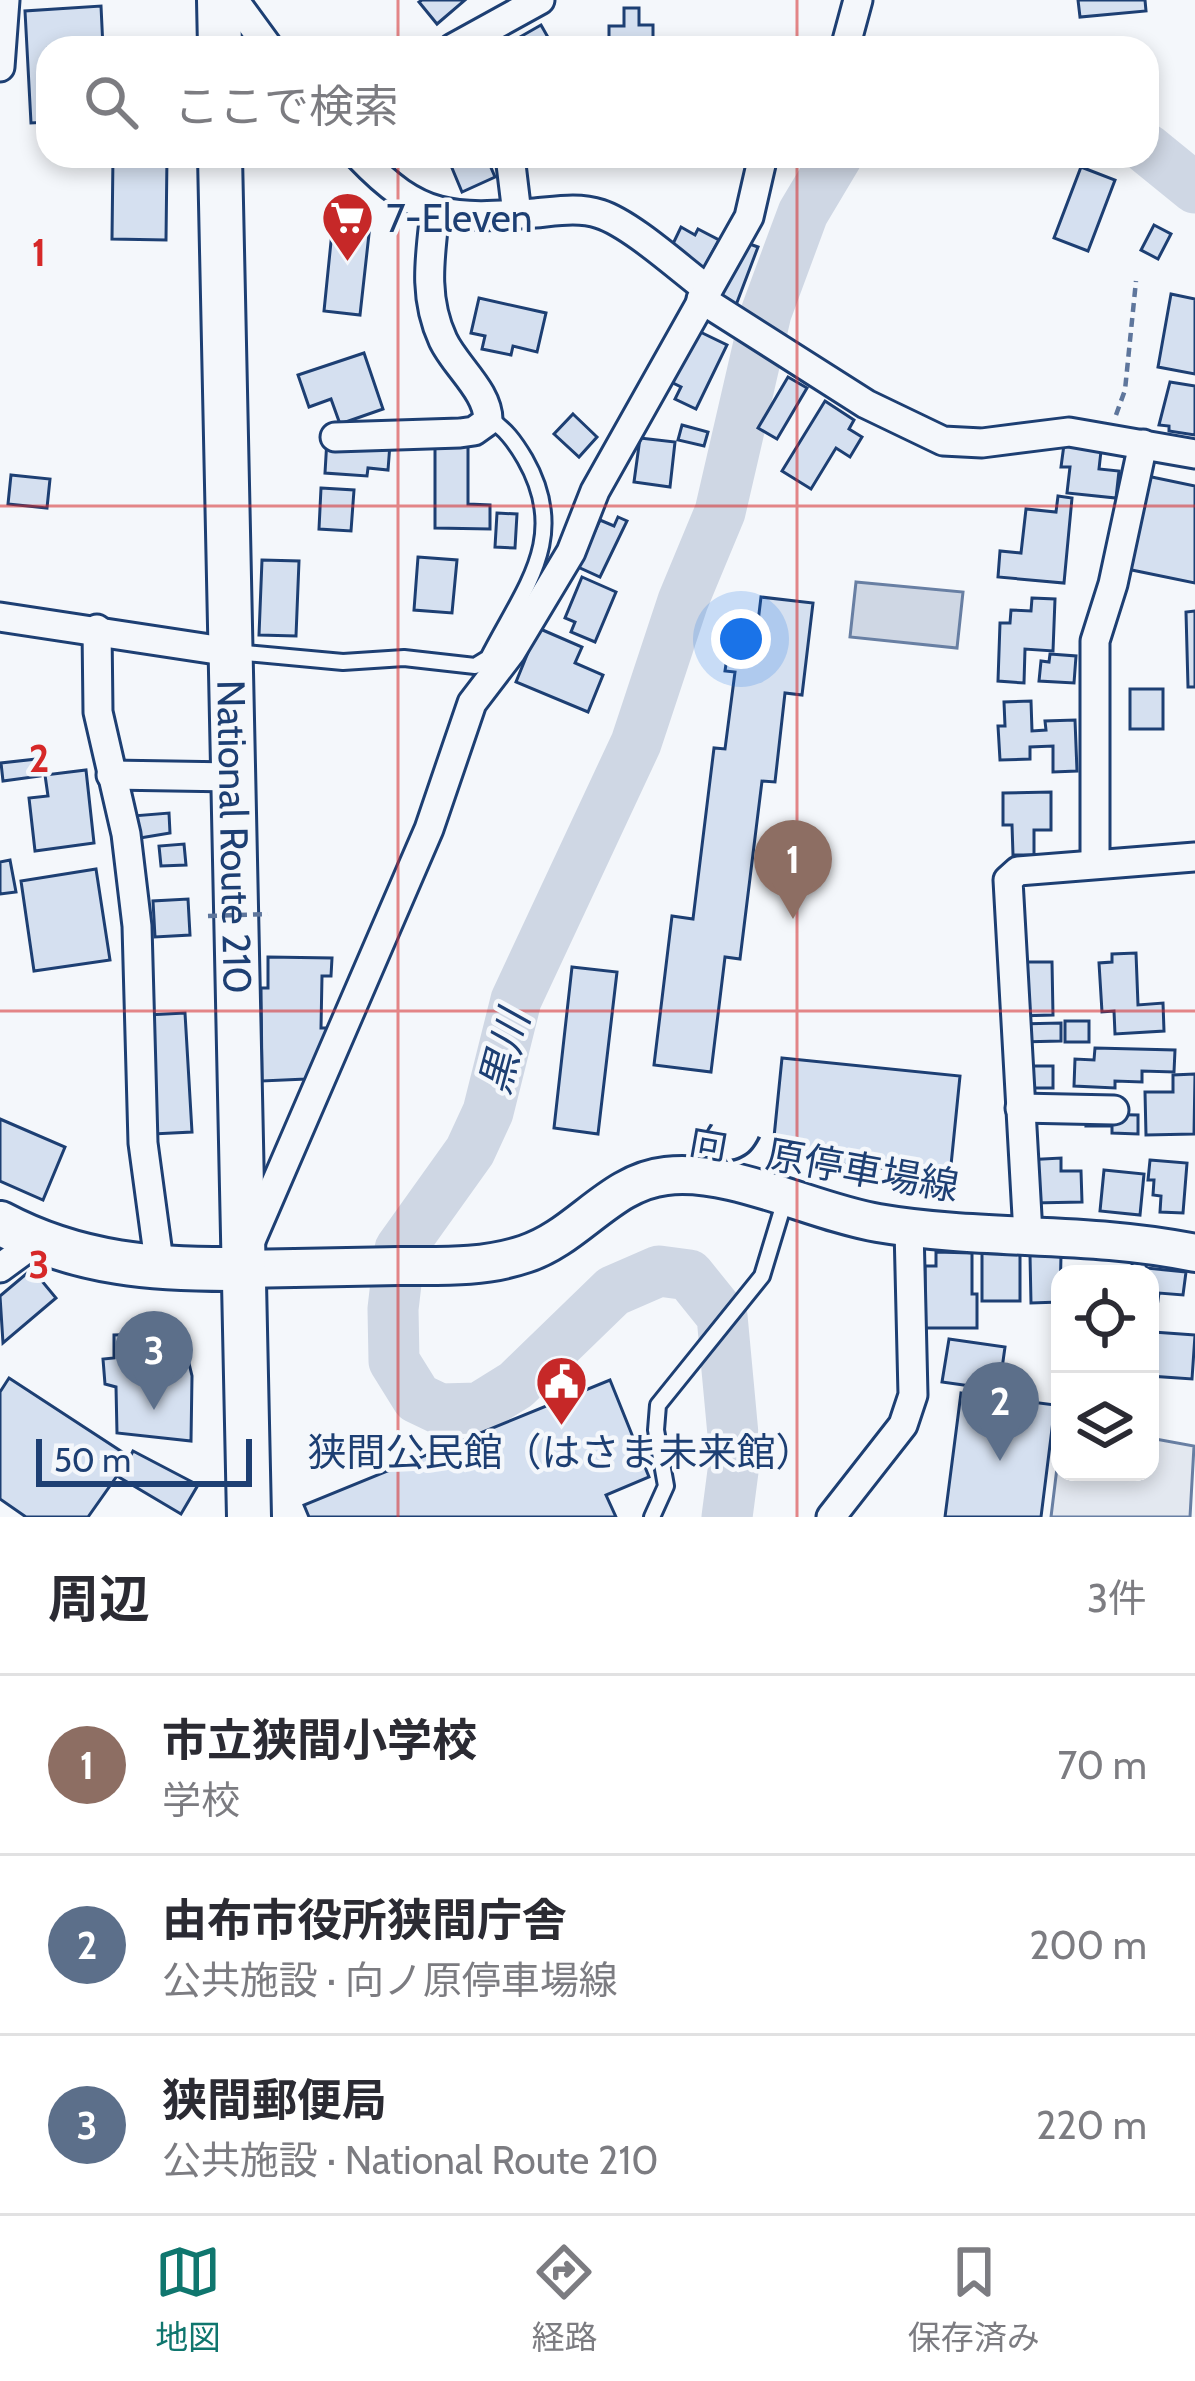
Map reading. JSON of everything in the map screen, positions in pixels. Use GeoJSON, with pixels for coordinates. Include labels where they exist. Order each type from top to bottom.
{"type":"FeatureCollection","features":[{"type":"Feature","properties":{"kind":"main road"},"geometry":{"type":"LineString","coordinates":[[219,0],[220,36]]}},
{"type":"Feature","properties":{"kind":"main road","name":"National Route 210"},"geometry":{"type":"LineString","coordinates":[[220,168],[249,1517]]}},
{"type":"Feature","properties":{"kind":"main road","name":"向ノ原停車場線"},"geometry":{"type":"LineString","coordinates":[[244,1262],[312,1268],[477,1265],[548,1245],[625,1188],[668,1175],[720,1179],[856,1219],[909,1228],[1112,1239],[1195,1253]]}},
{"type":"Feature","properties":{"kind":"main road"},"geometry":{"type":"LineString","coordinates":[[19,1232],[100,1261],[160,1269],[244,1262]]}},
{"type":"Feature","properties":{"kind":"street"},"geometry":{"type":"LineString","coordinates":[[0,67],[5,0]]}},
{"type":"Feature","properties":{"kind":"street"},"geometry":{"type":"LineString","coordinates":[[234,0],[260,36]]}},
{"type":"Feature","properties":{"kind":"street"},"geometry":{"type":"LineString","coordinates":[[475,36],[541,0]]}},
{"type":"Feature","properties":{"kind":"street"},"geometry":{"type":"LineString","coordinates":[[848,36],[858,0]]}},
{"type":"Feature","properties":{"kind":"street"},"geometry":{"type":"LineString","coordinates":[[371,168],[400,196],[435,212],[572,210],[600,214],[620,224],[705,297],[772,344],[866,404],[943,441],[982,443],[1052,431],[1195,454]]}},
{"type":"Feature","properties":{"kind":"street"},"geometry":{"type":"LineString","coordinates":[[511,168],[517,214]]}},
{"type":"Feature","properties":{"kind":"street"},"geometry":{"type":"LineString","coordinates":[[244,1262],[429,829],[484,670],[511,652],[571,552],[595,491],[753,207],[761,168]]}},
{"type":"Feature","properties":{"kind":"street"},"geometry":{"type":"LineString","coordinates":[[335,437],[460,433],[483,427],[488,418],[487,406],[443,341],[429,300],[435,212]]}},
{"type":"Feature","properties":{"kind":"street"},"geometry":{"type":"LineString","coordinates":[[1095,863],[1095,641],[1113,584],[1143,444]]}},
{"type":"Feature","properties":{"kind":"street"},"geometry":{"type":"LineString","coordinates":[[0,617],[230,652]]}},
{"type":"Feature","properties":{"kind":"street"},"geometry":{"type":"LineString","coordinates":[[97,629],[98,712],[126,834],[137,926],[143,1143],[160,1269]]}},
{"type":"Feature","properties":{"kind":"street"},"geometry":{"type":"LineString","coordinates":[[111,775],[233,777]]}},
{"type":"Feature","properties":{"kind":"street"},"geometry":{"type":"LineString","coordinates":[[1028,1234],[1008,880],[1018,872],[1195,857]]}},
{"type":"Feature","properties":{"kind":"street"},"geometry":{"type":"LineString","coordinates":[[1020,1108],[1114,1110]]}},
{"type":"Feature","properties":{"kind":"street"},"geometry":{"type":"LineString","coordinates":[[831,1517],[903,1425],[914,1395],[909,1228]]}},
{"type":"Feature","properties":{"kind":"street"},"geometry":{"type":"LineString","coordinates":[[0,1268],[19,1232]]}},
{"type":"Feature","properties":{"kind":"lane"},"geometry":{"type":"LineString","coordinates":[[230,652],[343,662],[398,658],[484,670],[542,551],[547,525],[544,499],[533,473],[517,445],[488,418]]}},
{"type":"Feature","properties":{"kind":"lane"},"geometry":{"type":"LineString","coordinates":[[652,1517],[666,1486],[656,1430],[658,1405],[750,1294],[761,1276],[785,1200]]}},
{"type":"Feature","properties":{"kind":"path"},"geometry":{"type":"LineString","coordinates":[[1108,437],[1125,390],[1136,281]]}},
{"type":"Feature","properties":{"kind":"path"},"geometry":{"type":"LineString","coordinates":[[208,916],[268,914]]}},
{"type":"Feature","properties":{"kind":"shaded area"},"geometry":{"type":"Polygon","coordinates":[[[856,582],[963,592],[957,648],[850,637],[856,582]]]}},
{"type":"Feature","properties":{"kind":"shaded area"},"geometry":{"type":"Polygon","coordinates":[[[1159,1440],[1194,1446],[1190,1517],[1051,1517],[1055,1481],[1159,1481],[1159,1440]]]}},
{"type":"Feature","properties":{"kind":"building"},"geometry":{"type":"Polygon","coordinates":[[[465,0],[437,24],[419,2],[465,0]]]}},
{"type":"Feature","properties":{"kind":"building"},"geometry":{"type":"Polygon","coordinates":[[[1078,0],[1145,0],[1146,11],[1080,17],[1078,0]]]}},
{"type":"Feature","properties":{"kind":"building"},"geometry":{"type":"Polygon","coordinates":[[[101,6],[102,36],[36,36],[36,123],[31,123],[25,11],[101,6]]]}},
{"type":"Feature","properties":{"kind":"building"},"geometry":{"type":"Polygon","coordinates":[[[624,8],[639,8],[639,25],[653,25],[653,36],[609,36],[609,26],[624,26],[624,8]]]}},
{"type":"Feature","properties":{"kind":"building"},"geometry":{"type":"Polygon","coordinates":[[[541,25],[547,36],[522,36],[541,25]]]}},
{"type":"Feature","properties":{"kind":"building"},"geometry":{"type":"Polygon","coordinates":[[[113,168],[167,168],[166,240],[112,239],[113,168]]]}},
{"type":"Feature","properties":{"kind":"building"},"geometry":{"type":"Polygon","coordinates":[[[452,168],[491,168],[495,177],[462,192],[452,168]]]}},
{"type":"Feature","properties":{"kind":"building"},"geometry":{"type":"Polygon","coordinates":[[[1081,168],[1115,180],[1088,251],[1054,238],[1081,168]]]}},
{"type":"Feature","properties":{"kind":"building","name":"7-Eleven"},"geometry":{"type":"Polygon","coordinates":[[[334,212],[371,216],[360,315],[324,311],[334,212]]]}},
{"type":"Feature","properties":{"kind":"building"},"geometry":{"type":"Polygon","coordinates":[[[1154,225],[1171,234],[1158,259],[1141,250],[1154,225]]]}},
{"type":"Feature","properties":{"kind":"building"},"geometry":{"type":"Polygon","coordinates":[[[681,227],[695,235],[698,229],[719,240],[704,268],[670,250],[681,227]]]}},
{"type":"Feature","properties":{"kind":"building"},"geometry":{"type":"Polygon","coordinates":[[[744,242],[758,247],[736,305],[711,295],[744,242]]]}},
{"type":"Feature","properties":{"kind":"building"},"geometry":{"type":"Polygon","coordinates":[[[1171,294],[1195,299],[1195,374],[1158,367],[1171,294]]]}},
{"type":"Feature","properties":{"kind":"building"},"geometry":{"type":"Polygon","coordinates":[[[479,298],[546,313],[537,352],[513,346],[511,355],[482,349],[485,336],[471,333],[479,298]]]}},
{"type":"Feature","properties":{"kind":"building"},"geometry":{"type":"Polygon","coordinates":[[[692,328],[727,345],[696,409],[675,399],[681,387],[667,380],[692,328]]]}},
{"type":"Feature","properties":{"kind":"building"},"geometry":{"type":"Polygon","coordinates":[[[364,353],[383,409],[340,424],[331,399],[309,407],[298,375],[364,353]]]}},
{"type":"Feature","properties":{"kind":"building"},"geometry":{"type":"Polygon","coordinates":[[[788,377],[807,388],[777,439],[758,428],[788,377]]]}},
{"type":"Feature","properties":{"kind":"building"},"geometry":{"type":"Polygon","coordinates":[[[1170,382],[1195,386],[1195,435],[1159,425],[1170,382]]]}},
{"type":"Feature","properties":{"kind":"building"},"geometry":{"type":"Polygon","coordinates":[[[825,401],[854,420],[849,429],[862,437],[850,457],[836,448],[811,489],[782,471],[825,401]]]}},
{"type":"Feature","properties":{"kind":"building"},"geometry":{"type":"Polygon","coordinates":[[[573,414],[597,437],[579,457],[554,434],[573,414]]]}},
{"type":"Feature","properties":{"kind":"building"},"geometry":{"type":"Polygon","coordinates":[[[682,425],[708,432],[704,446],[678,440],[682,425]]]}},
{"type":"Feature","properties":{"kind":"building"},"geometry":{"type":"Polygon","coordinates":[[[1065,437],[1096,440],[1095,450],[1101,451],[1099,469],[1119,471],[1116,498],[1067,493],[1070,467],[1061,467],[1065,437]]]}},
{"type":"Feature","properties":{"kind":"building"},"geometry":{"type":"Polygon","coordinates":[[[640,438],[675,442],[670,487],[634,482],[640,438]]]}},
{"type":"Feature","properties":{"kind":"building"},"geometry":{"type":"Polygon","coordinates":[[[327,439],[390,444],[388,470],[368,468],[367,476],[325,473],[327,439]]]}},
{"type":"Feature","properties":{"kind":"building"},"geometry":{"type":"Polygon","coordinates":[[[435,445],[468,445],[468,504],[490,505],[490,529],[435,528],[435,445]]]}},
{"type":"Feature","properties":{"kind":"building"},"geometry":{"type":"Polygon","coordinates":[[[11,475],[50,479],[47,508],[8,504],[11,475]]]}},
{"type":"Feature","properties":{"kind":"building"},"geometry":{"type":"Polygon","coordinates":[[[1147,476],[1195,486],[1195,583],[1127,569],[1147,476]]]}},
{"type":"Feature","properties":{"kind":"building"},"geometry":{"type":"Polygon","coordinates":[[[321,488],[354,490],[351,531],[319,529],[321,488]]]}},
{"type":"Feature","properties":{"kind":"building"},"geometry":{"type":"Polygon","coordinates":[[[1058,496],[1072,498],[1064,583],[998,577],[1000,551],[1021,553],[1026,509],[1056,512],[1058,496]]]}},
{"type":"Feature","properties":{"kind":"building"},"geometry":{"type":"Polygon","coordinates":[[[497,513],[517,514],[515,548],[495,547],[497,513]]]}},
{"type":"Feature","properties":{"kind":"building"},"geometry":{"type":"Polygon","coordinates":[[[618,517],[627,521],[600,577],[578,567],[600,520],[614,526],[618,517]]]}},
{"type":"Feature","properties":{"kind":"building"},"geometry":{"type":"Polygon","coordinates":[[[418,557],[457,560],[452,613],[414,610],[418,557]]]}},
{"type":"Feature","properties":{"kind":"building"},"geometry":{"type":"Polygon","coordinates":[[[262,560],[299,561],[296,636],[259,635],[262,560]]]}},
{"type":"Feature","properties":{"kind":"building"},"geometry":{"type":"Polygon","coordinates":[[[582,577],[616,592],[595,642],[571,632],[575,622],[565,618],[582,577]]]}},
{"type":"Feature","properties":{"kind":"building"},"geometry":{"type":"Polygon","coordinates":[[[761,597],[813,603],[802,695],[785,693],[775,782],[762,781],[740,959],[725,957],[711,1072],[654,1065],[672,916],[693,919],[714,748],[725,749],[735,672],[725,671],[729,644],[755,647],[761,597]]]}},
{"type":"Feature","properties":{"kind":"building"},"geometry":{"type":"Polygon","coordinates":[[[1032,598],[1055,599],[1053,651],[1025,649],[1024,683],[998,681],[1000,623],[1010,623],[1011,610],[1031,611],[1032,598]]]}},
{"type":"Feature","properties":{"kind":"building"},"geometry":{"type":"Polygon","coordinates":[[[1195,611],[1195,687],[1188,687],[1186,612],[1195,611]]]}},
{"type":"Feature","properties":{"kind":"building"},"geometry":{"type":"Polygon","coordinates":[[[538,628],[582,647],[575,663],[603,675],[588,712],[516,682],[538,628]]]}},
{"type":"Feature","properties":{"kind":"building"},"geometry":{"type":"Polygon","coordinates":[[[1050,654],[1076,656],[1074,683],[1039,681],[1041,661],[1049,662],[1050,654]]]}},
{"type":"Feature","properties":{"kind":"building"},"geometry":{"type":"Polygon","coordinates":[[[1130,689],[1163,689],[1163,729],[1130,729],[1130,689]]]}},
{"type":"Feature","properties":{"kind":"building"},"geometry":{"type":"Polygon","coordinates":[[[1031,701],[1032,731],[1046,730],[1045,721],[1075,720],[1077,771],[1053,772],[1053,746],[1030,747],[1030,759],[1000,760],[998,726],[1005,726],[1004,702],[1031,701]]]}},
{"type":"Feature","properties":{"kind":"building"},"geometry":{"type":"Polygon","coordinates":[[[37,759],[40,776],[3,781],[1,763],[37,759]]]}},
{"type":"Feature","properties":{"kind":"building"},"geometry":{"type":"Polygon","coordinates":[[[86,770],[94,843],[35,851],[29,798],[48,796],[45,775],[86,770]]]}},
{"type":"Feature","properties":{"kind":"building"},"geometry":{"type":"Polygon","coordinates":[[[1051,792],[1051,830],[1034,830],[1034,855],[1013,855],[1012,825],[1003,825],[1003,793],[1051,792]]]}},
{"type":"Feature","properties":{"kind":"building"},"geometry":{"type":"Polygon","coordinates":[[[169,813],[170,833],[134,839],[132,816],[169,813]]]}},
{"type":"Feature","properties":{"kind":"building"},"geometry":{"type":"Polygon","coordinates":[[[184,844],[186,865],[161,866],[159,846],[184,844]]]}},
{"type":"Feature","properties":{"kind":"building"},"geometry":{"type":"Polygon","coordinates":[[[10,860],[16,892],[0,894],[0,862],[10,860]]]}},
{"type":"Feature","properties":{"kind":"building"},"geometry":{"type":"Polygon","coordinates":[[[96,869],[110,960],[34,971],[21,881],[96,869]]]}},
{"type":"Feature","properties":{"kind":"building"},"geometry":{"type":"Polygon","coordinates":[[[188,899],[190,935],[155,937],[153,901],[188,899]]]}},
{"type":"Feature","properties":{"kind":"building"},"geometry":{"type":"Polygon","coordinates":[[[1136,953],[1138,1005],[1163,1003],[1164,1031],[1115,1034],[1114,1011],[1102,1012],[1099,963],[1112,962],[1112,954],[1136,953]]]}},
{"type":"Feature","properties":{"kind":"building"},"geometry":{"type":"Polygon","coordinates":[[[268,957],[332,958],[331,976],[322,976],[321,1028],[328,1028],[306,1079],[262,1081],[261,988],[268,988],[268,957]]]}},
{"type":"Feature","properties":{"kind":"building"},"geometry":{"type":"Polygon","coordinates":[[[1017,962],[1052,962],[1053,1015],[1018,1016],[1017,962]]]}},
{"type":"Feature","properties":{"kind":"building"},"geometry":{"type":"Polygon","coordinates":[[[572,967],[617,972],[598,1134],[554,1128],[572,967]]]}},
{"type":"Feature","properties":{"kind":"building"},"geometry":{"type":"Polygon","coordinates":[[[185,1013],[192,1132],[153,1134],[147,1015],[185,1013]]]}},
{"type":"Feature","properties":{"kind":"building"},"geometry":{"type":"Polygon","coordinates":[[[1065,1021],[1089,1021],[1089,1042],[1065,1042],[1065,1021]]]}},
{"type":"Feature","properties":{"kind":"building"},"geometry":{"type":"Polygon","coordinates":[[[1061,1023],[1061,1041],[1019,1042],[1018,1024],[1061,1023]]]}},
{"type":"Feature","properties":{"kind":"building"},"geometry":{"type":"Polygon","coordinates":[[[1095,1048],[1175,1050],[1174,1072],[1142,1071],[1142,1082],[1115,1081],[1115,1088],[1074,1086],[1075,1059],[1094,1060],[1095,1048]]]}},
{"type":"Feature","properties":{"kind":"building"},"geometry":{"type":"Polygon","coordinates":[[[782,1058],[960,1076],[950,1175],[772,1157],[782,1058]]]}},
{"type":"Feature","properties":{"kind":"building"},"geometry":{"type":"Polygon","coordinates":[[[1030,1066],[1053,1066],[1053,1088],[1030,1088],[1030,1066]]]}},
{"type":"Feature","properties":{"kind":"building"},"geometry":{"type":"Polygon","coordinates":[[[1195,1074],[1194,1134],[1146,1135],[1145,1092],[1173,1092],[1173,1075],[1195,1074]]]}},
{"type":"Feature","properties":{"kind":"building"},"geometry":{"type":"Polygon","coordinates":[[[1087,1114],[1138,1115],[1138,1134],[1112,1133],[1112,1126],[1086,1126],[1087,1114]]]}},
{"type":"Feature","properties":{"kind":"building"},"geometry":{"type":"Polygon","coordinates":[[[0,1119],[65,1147],[43,1200],[0,1181],[0,1119]]]}},
{"type":"Feature","properties":{"kind":"building"},"geometry":{"type":"Polygon","coordinates":[[[1061,1158],[1061,1171],[1081,1171],[1082,1202],[1033,1203],[1025,1160],[1061,1158]]]}},
{"type":"Feature","properties":{"kind":"building"},"geometry":{"type":"Polygon","coordinates":[[[1150,1160],[1187,1163],[1183,1213],[1160,1212],[1161,1196],[1153,1195],[1154,1180],[1148,1180],[1150,1160]]]}},
{"type":"Feature","properties":{"kind":"building"},"geometry":{"type":"Polygon","coordinates":[[[1104,1170],[1144,1174],[1140,1215],[1100,1211],[1104,1170]]]}},
{"type":"Feature","properties":{"kind":"building"},"geometry":{"type":"Polygon","coordinates":[[[982,1250],[1020,1250],[1020,1301],[982,1301],[982,1250]]]}},
{"type":"Feature","properties":{"kind":"building"},"geometry":{"type":"Polygon","coordinates":[[[936,1252],[972,1253],[977,1328],[925,1328],[925,1266],[936,1266],[936,1252]]]}},
{"type":"Feature","properties":{"kind":"building"},"geometry":{"type":"Polygon","coordinates":[[[1030,1255],[1061,1255],[1061,1265],[1051,1265],[1051,1302],[1031,1303],[1030,1255]]]}},
{"type":"Feature","properties":{"kind":"building"},"geometry":{"type":"Polygon","coordinates":[[[1133,1257],[1147,1258],[1146,1265],[1132,1265],[1133,1257]]]}},
{"type":"Feature","properties":{"kind":"building"},"geometry":{"type":"Polygon","coordinates":[[[32,1269],[56,1298],[3,1343],[0,1296],[32,1269]]]}},
{"type":"Feature","properties":{"kind":"building"},"geometry":{"type":"Polygon","coordinates":[[[1159,1269],[1186,1272],[1183,1295],[1159,1293],[1159,1269]]]}},
{"type":"Feature","properties":{"kind":"building"},"geometry":{"type":"Polygon","coordinates":[[[1159,1332],[1195,1335],[1192,1379],[1159,1377],[1159,1332]]]}},
{"type":"Feature","properties":{"kind":"building"},"geometry":{"type":"Polygon","coordinates":[[[154,1334],[179,1341],[187,1355],[192,1376],[191,1441],[117,1433],[116,1387],[105,1384],[103,1359],[114,1358],[114,1335],[154,1334]]]}},
{"type":"Feature","properties":{"kind":"building"},"geometry":{"type":"Polygon","coordinates":[[[949,1339],[1005,1347],[999,1390],[942,1382],[949,1339]]]}},
{"type":"Feature","properties":{"kind":"building"},"geometry":{"type":"Polygon","coordinates":[[[9,1378],[130,1457],[133,1451],[198,1485],[181,1514],[117,1476],[88,1517],[26,1517],[0,1499],[0,1392],[9,1378]]]}},
{"type":"Feature","properties":{"kind":"building","name":"狭間公民館（はさま未来館）"},"geometry":{"type":"Polygon","coordinates":[[[610,1380],[649,1477],[606,1495],[616,1517],[309,1517],[304,1505],[610,1380]]]}},
{"type":"Feature","properties":{"kind":"building"},"geometry":{"type":"Polygon","coordinates":[[[961,1393],[1051,1404],[1041,1517],[945,1517],[961,1393]]]}},
{"type":"Feature","properties":{"kind":"waterway","name":"黒川"},"geometry":{"type":"LineString","coordinates":[[1159,159],[1195,188]]}},
{"type":"Feature","properties":{"kind":"waterway","name":"黒川"},"geometry":{"type":"LineString","coordinates":[[727,1517],[735,1456],[722,1316],[689,1275],[659,1271],[613,1291],[516,1385],[479,1408],[440,1409],[417,1398],[394,1361],[393,1309],[400,1249],[470,1151],[488,1112],[516,1000],[636,743],[683,601],[720,512],[766,313],[803,213],[830,168]]}},
{"type":"Feature","properties":{"kind":"place","name":"7-Eleven"},"geometry":{"type":"Point","coordinates":[347,264]}},
{"type":"Feature","properties":{"kind":"place","name":"市立狭間小学校"},"geometry":{"type":"Point","coordinates":[793,919]}},
{"type":"Feature","properties":{"kind":"place","name":"狭間郵便局"},"geometry":{"type":"Point","coordinates":[154,1410]}},
{"type":"Feature","properties":{"kind":"place","name":"狭間公民館（はさま未来館）"},"geometry":{"type":"Point","coordinates":[561,1428]}},
{"type":"Feature","properties":{"kind":"place","name":"由布市役所狭間庁舎"},"geometry":{"type":"Point","coordinates":[1000,1461]}}]}
